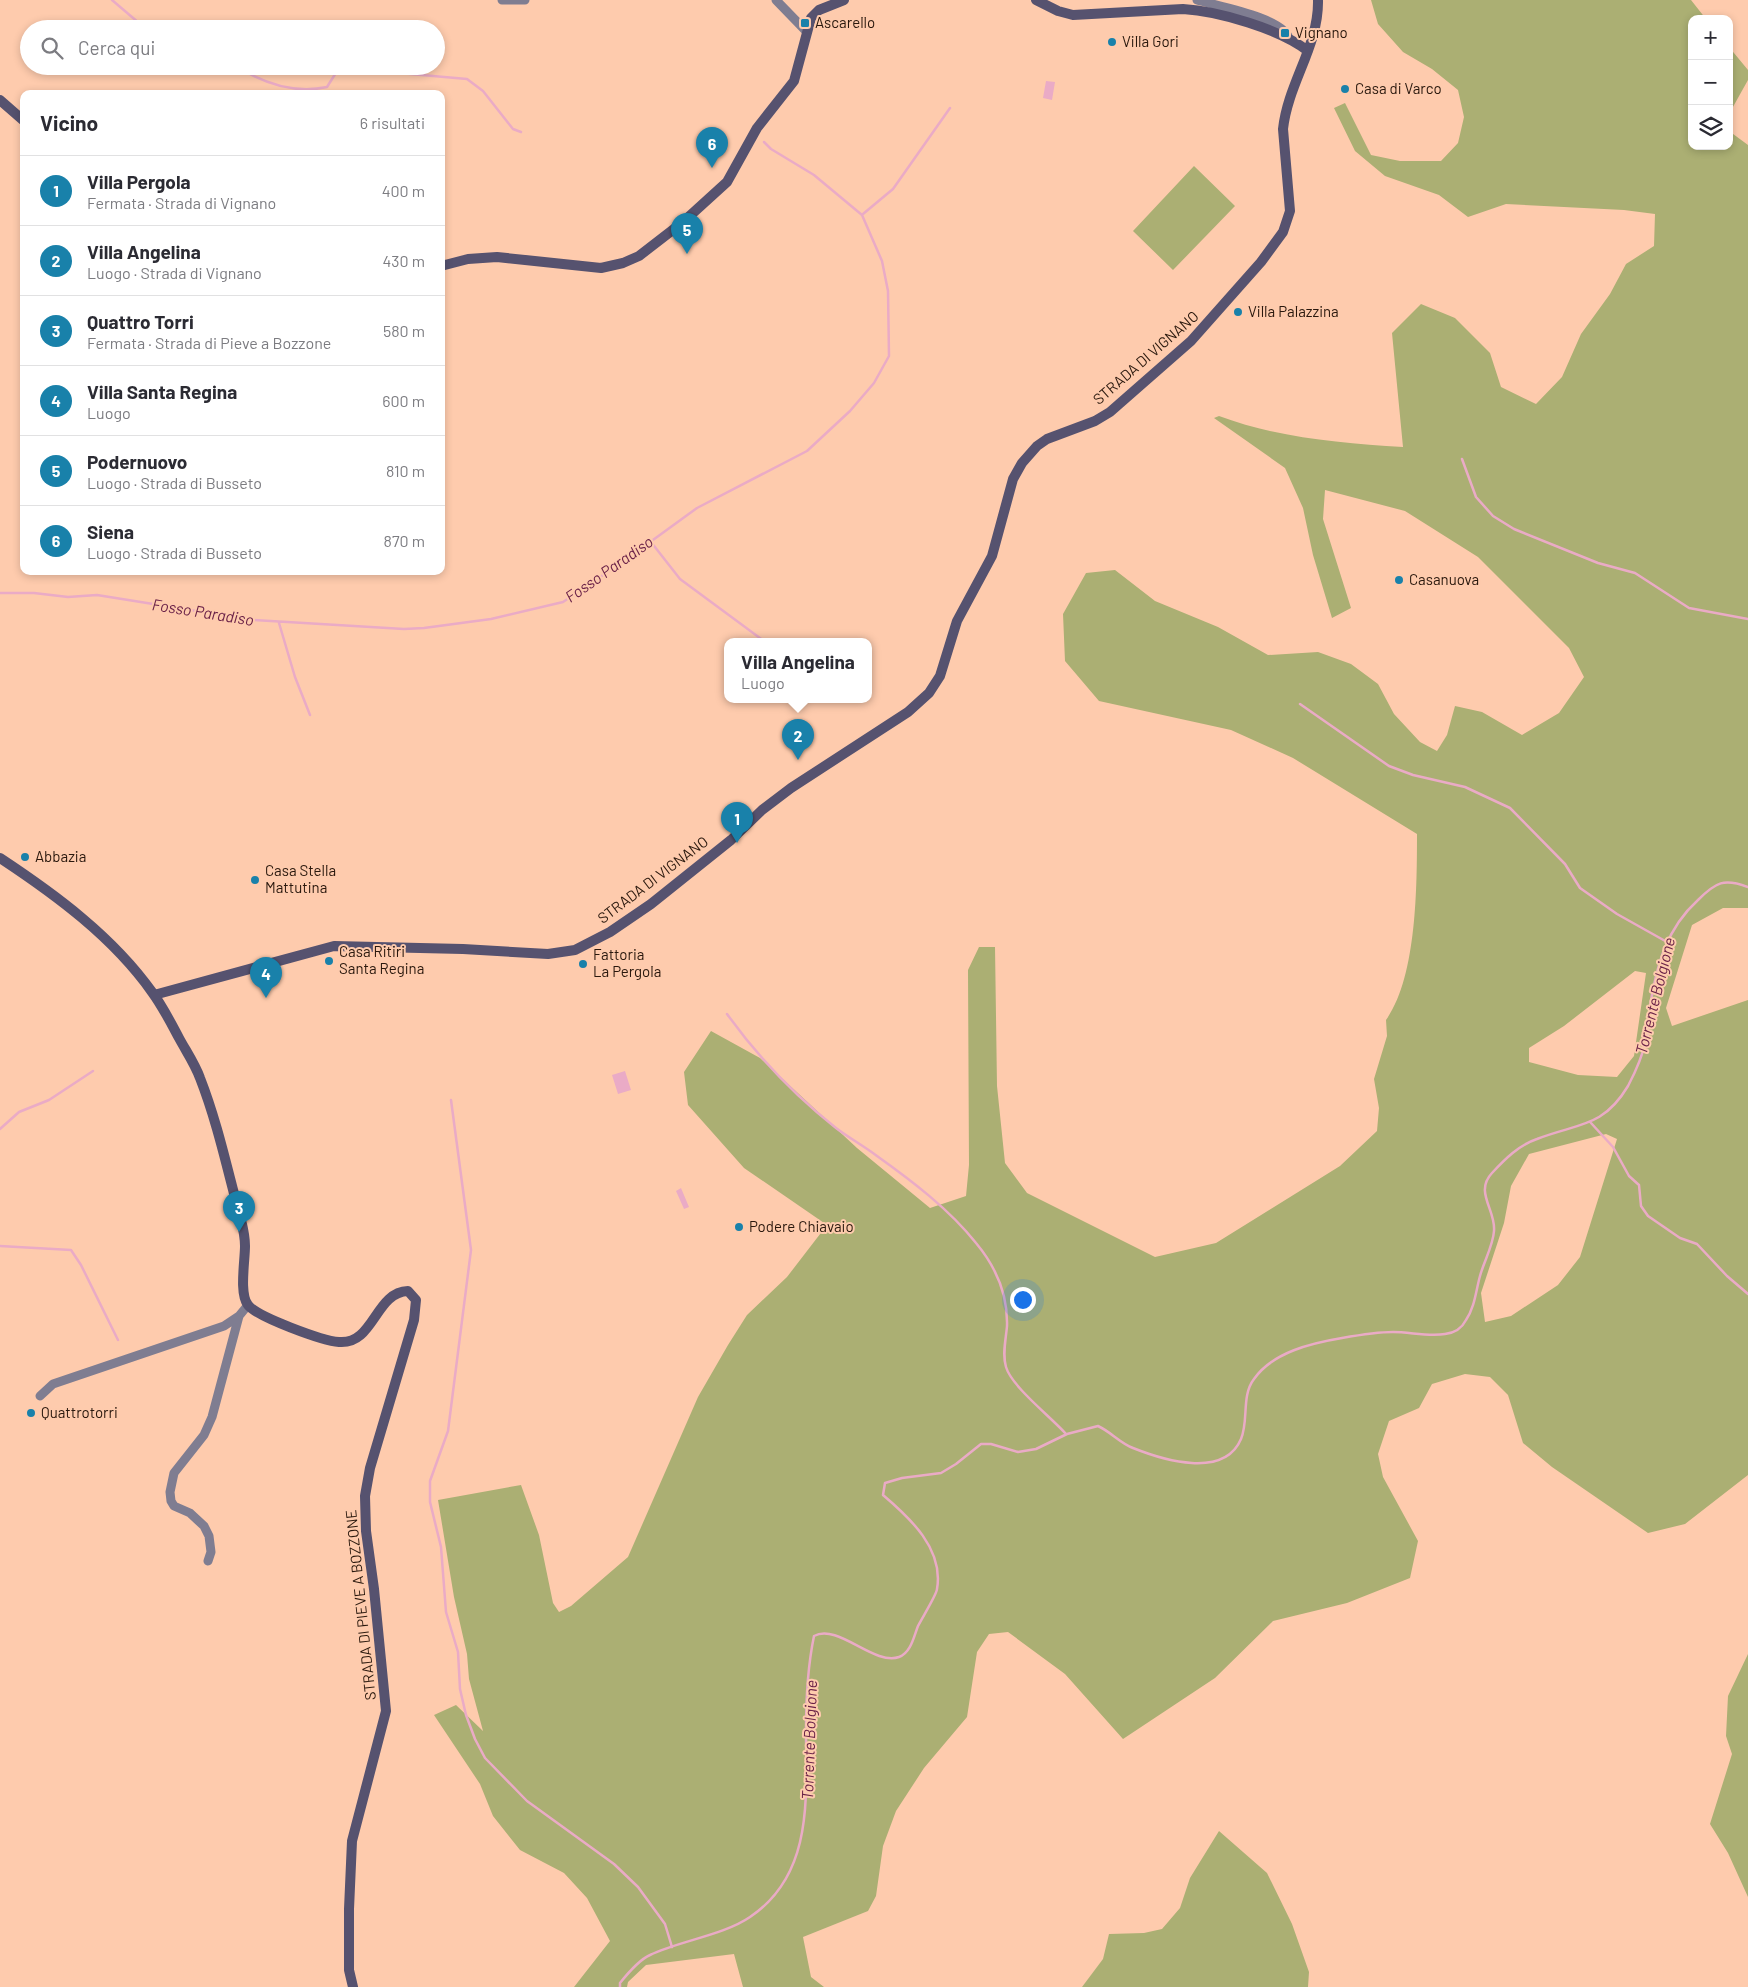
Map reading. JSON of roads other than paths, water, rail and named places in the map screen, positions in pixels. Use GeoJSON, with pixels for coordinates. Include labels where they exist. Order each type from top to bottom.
{"type":"FeatureCollection","features":[{"type":"Feature","properties":{"kind":"street"},"geometry":{"type":"LineString","coordinates":[[502,0],[525,0]]}},
{"type":"Feature","properties":{"kind":"street"},"geometry":{"type":"LineString","coordinates":[[776,0],[806,31]]}},
{"type":"Feature","properties":{"kind":"street"},"geometry":{"type":"LineString","coordinates":[[445,265],[468,258],[497,257],[601,268],[623,263],[639,256],[683,222],[729,179],[757,128],[794,81],[809,22],[815,13],[844,0]]}},
{"type":"Feature","properties":{"kind":"street"},"geometry":{"type":"LineString","coordinates":[[1036,0],[1058,11],[1073,15],[1193,10],[1225,17],[1290,39],[1308,51]]}},
{"type":"Feature","properties":{"kind":"street"},"geometry":{"type":"LineString","coordinates":[[1197,0],[1275,23],[1286,31],[1290,39]]}},
{"type":"Feature","properties":{"kind":"street","name":"STRADA DI VIGNANO"},"geometry":{"type":"LineString","coordinates":[[154,995],[330,946],[463,948],[560,954],[575,950],[592,942],[651,904],[731,840],[762,810],[908,712],[929,693],[940,676],[952,634],[963,607],[992,556],[1013,480],[1022,463],[1037,446],[1047,439],[1110,412],[1191,341],[1261,262],[1283,232],[1290,211],[1283,129],[1284,117],[1295,79],[1316,30],[1318,0]]}},
{"type":"Feature","properties":{"kind":"street"},"geometry":{"type":"LineString","coordinates":[[0,100],[20,118]]}},
{"type":"Feature","properties":{"kind":"street"},"geometry":{"type":"LineString","coordinates":[[0,858],[37,882],[92,926],[135,971],[154,995],[196,1068],[212,1114],[244,1234],[244,1293],[248,1305],[239,1316],[224,1326],[53,1384],[40,1396]]}},
{"type":"Feature","properties":{"kind":"street","name":"STRADA DI PIEVE A BOZZONE"},"geometry":{"type":"LineString","coordinates":[[248,1305],[270,1319],[320,1337],[342,1342],[363,1333],[394,1295],[408,1291],[417,1301],[414,1320],[370,1468],[365,1496],[366,1531],[386,1706],[384,1721],[361,1803],[352,1848],[348,1909],[349,1970],[352,1986]]}},
{"type":"Feature","properties":{"kind":"street"},"geometry":{"type":"LineString","coordinates":[[208,1561],[211,1552],[209,1536],[204,1526],[198,1519],[174,1506],[171,1501],[170,1492],[174,1473],[204,1435],[212,1417],[239,1316]]}},
{"type":"Feature","properties":{"kind":"waterway"},"geometry":{"type":"LineString","coordinates":[[112,0],[135,20]]}},
{"type":"Feature","properties":{"kind":"waterway"},"geometry":{"type":"LineString","coordinates":[[252,75],[280,86],[303,89],[327,87],[335,75]]}},
{"type":"Feature","properties":{"kind":"waterway"},"geometry":{"type":"LineString","coordinates":[[420,75],[467,79],[483,91],[513,129],[521,132]]}},
{"type":"Feature","properties":{"kind":"waterway"},"geometry":{"type":"LineString","coordinates":[[863,214],[893,189],[950,108]]}},
{"type":"Feature","properties":{"kind":"waterway","name":"Fosso Paradiso"},"geometry":{"type":"LineString","coordinates":[[0,593],[34,593],[68,597],[97,595],[253,620],[404,629],[491,619],[563,602],[697,508],[807,451],[850,411],[874,383],[889,356],[888,291],[882,261],[862,215],[814,175],[771,149],[764,142]]}},
{"type":"Feature","properties":{"kind":"waterway"},"geometry":{"type":"LineString","coordinates":[[1462,459],[1476,497],[1493,516],[1514,529],[1598,563],[1635,573],[1689,608],[1748,619]]}},
{"type":"Feature","properties":{"kind":"waterway"},"geometry":{"type":"LineString","coordinates":[[651,542],[680,579],[760,638]]}},
{"type":"Feature","properties":{"kind":"waterway"},"geometry":{"type":"LineString","coordinates":[[279,623],[295,677],[310,715]]}},
{"type":"Feature","properties":{"kind":"waterway"},"geometry":{"type":"LineString","coordinates":[[1300,704],[1389,766],[1413,775],[1465,787],[1510,808],[1565,864],[1580,888],[1617,914],[1667,942]]}},
{"type":"Feature","properties":{"kind":"waterway","name":"Torrente Bolgione"},"geometry":{"type":"LineString","coordinates":[[620,1987],[620,1983],[630,1971],[650,1955],[727,1929],[750,1917],[771,1899],[786,1879],[796,1857],[805,1807],[807,1695],[814,1636],[834,1635],[867,1651],[889,1658],[899,1657],[909,1648],[936,1592],[938,1574],[930,1548],[923,1536],[914,1524],[883,1495],[885,1483],[902,1478],[941,1473],[956,1464],[981,1444],[991,1444],[1018,1452],[1036,1449],[1067,1434],[1098,1426],[1128,1446],[1146,1453],[1176,1461],[1207,1463],[1221,1459],[1233,1451],[1243,1432],[1246,1400],[1250,1386],[1262,1370],[1282,1355],[1306,1346],[1361,1335],[1393,1332],[1439,1335],[1457,1330],[1464,1323],[1471,1310],[1493,1237],[1494,1223],[1485,1194],[1487,1180],[1507,1158],[1524,1145],[1599,1117],[1619,1100],[1639,1062],[1648,1034],[1649,1010],[1656,976],[1665,949],[1678,923],[1687,911],[1715,886],[1726,882],[1748,887]]}},
{"type":"Feature","properties":{"kind":"waterway"},"geometry":{"type":"LineString","coordinates":[[727,1014],[751,1045],[791,1089],[836,1128],[872,1152],[930,1196],[976,1243],[995,1271],[1003,1292],[1007,1314],[1004,1357],[1006,1367],[1024,1393],[1066,1434]]}},
{"type":"Feature","properties":{"kind":"waterway"},"geometry":{"type":"LineString","coordinates":[[0,1129],[19,1112],[49,1100],[93,1071]]}},
{"type":"Feature","properties":{"kind":"waterway"},"geometry":{"type":"LineString","coordinates":[[451,1100],[471,1250],[448,1431],[430,1481],[430,1502],[441,1547],[446,1612],[458,1652],[460,1689],[466,1715],[485,1758],[527,1801],[614,1864],[638,1887],[665,1924],[672,1947]]}},
{"type":"Feature","properties":{"kind":"waterway"},"geometry":{"type":"LineString","coordinates":[[1591,1123],[1613,1147],[1629,1176],[1639,1185],[1641,1206],[1648,1216],[1680,1238],[1697,1244],[1727,1276],[1748,1294]]}},
{"type":"Feature","properties":{"kind":"waterway"},"geometry":{"type":"LineString","coordinates":[[0,1246],[71,1250],[81,1265],[118,1340]]}},
{"type":"Feature","properties":{"kind":"place","name":"Ascarello"},"geometry":{"type":"Point","coordinates":[805,23]}},
{"type":"Feature","properties":{"kind":"place","name":"Vignano"},"geometry":{"type":"Point","coordinates":[1285,33]}},
{"type":"Feature","properties":{"kind":"place","name":"Villa Gori"},"geometry":{"type":"Point","coordinates":[1112,42]}},
{"type":"Feature","properties":{"kind":"place","name":"Casa di Varco"},"geometry":{"type":"Point","coordinates":[1345,89]}},
{"type":"Feature","properties":{"kind":"place","name":"Siena"},"geometry":{"type":"Point","coordinates":[712,168]}},
{"type":"Feature","properties":{"kind":"place","name":"Podernuovo"},"geometry":{"type":"Point","coordinates":[687,254]}},
{"type":"Feature","properties":{"kind":"place","name":"Villa Palazzina"},"geometry":{"type":"Point","coordinates":[1238,312]}},
{"type":"Feature","properties":{"kind":"place","name":"Casanuova"},"geometry":{"type":"Point","coordinates":[1399,580]}},
{"type":"Feature","properties":{"kind":"place","name":"Villa Angelina"},"geometry":{"type":"Point","coordinates":[798,760]}},
{"type":"Feature","properties":{"kind":"place","name":"Villa Pergola"},"geometry":{"type":"Point","coordinates":[737,843]}},
{"type":"Feature","properties":{"kind":"place","name":"Abbazia"},"geometry":{"type":"Point","coordinates":[25,857]}},
{"type":"Feature","properties":{"kind":"place","name":"Casa Stella Mattutina"},"geometry":{"type":"Point","coordinates":[255,880]}},
{"type":"Feature","properties":{"kind":"place","name":"Casa Ritiri Santa Regina"},"geometry":{"type":"Point","coordinates":[329,961]}},
{"type":"Feature","properties":{"kind":"place","name":"Fattoria La Pergola"},"geometry":{"type":"Point","coordinates":[583,964]}},
{"type":"Feature","properties":{"kind":"place","name":"Villa Santa Regina"},"geometry":{"type":"Point","coordinates":[266,998]}},
{"type":"Feature","properties":{"kind":"place","name":"Podere Chiavaio"},"geometry":{"type":"Point","coordinates":[739,1227]}},
{"type":"Feature","properties":{"kind":"place","name":"Quattro Torri"},"geometry":{"type":"Point","coordinates":[239,1232]}},
{"type":"Feature","properties":{"kind":"place","name":"Quattrotorri"},"geometry":{"type":"Point","coordinates":[31,1413]}}]}
